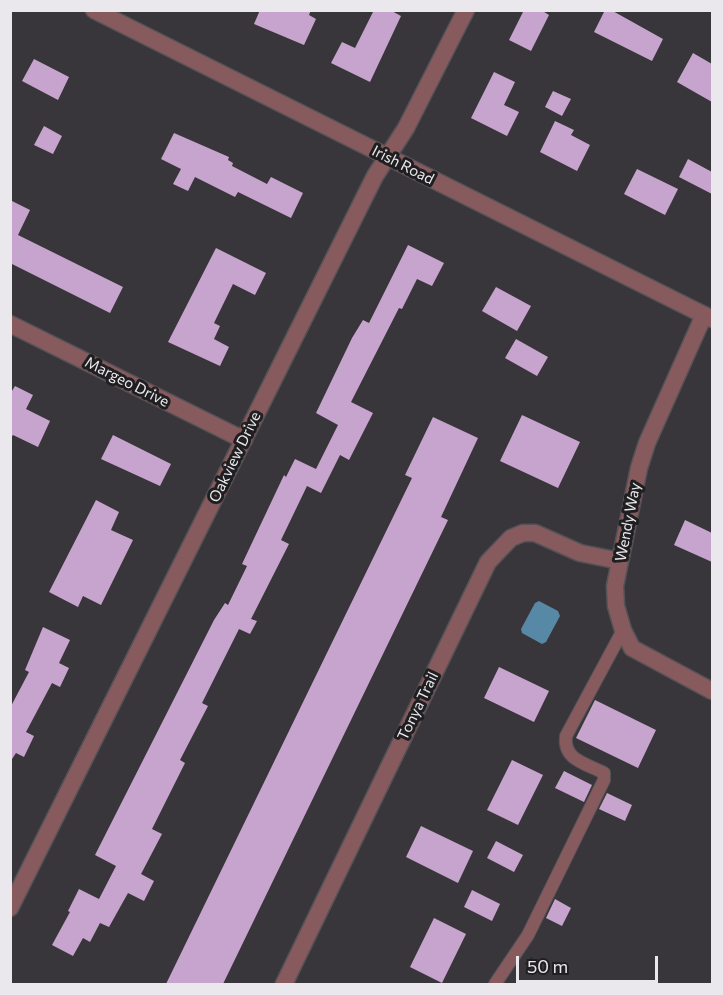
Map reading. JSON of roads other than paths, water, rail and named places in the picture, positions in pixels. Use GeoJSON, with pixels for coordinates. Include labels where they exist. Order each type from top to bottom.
{"type":"FeatureCollection","features":[{"type":"Feature","properties":{"kind":"street","name":"Irish Road"},"geometry":{"type":"LineString","coordinates":[[94,10],[708,317]]}},
{"type":"Feature","properties":{"kind":"street","name":"Oakview Drive"},"geometry":{"type":"LineString","coordinates":[[10,908],[375,176],[388,158],[466,10]]}},
{"type":"Feature","properties":{"kind":"street","name":"Wendy Way"},"geometry":{"type":"LineString","coordinates":[[708,317],[646,443],[620,561],[615,596],[623,630],[632,648],[712,691]]}},
{"type":"Feature","properties":{"kind":"street","name":"Margeo Drive"},"geometry":{"type":"LineString","coordinates":[[10,324],[244,440]]}},
{"type":"Feature","properties":{"kind":"street","name":"Tonya Trail"},"geometry":{"type":"LineString","coordinates":[[284,984],[488,562],[512,538],[523,533],[535,533],[580,553],[620,561]]}},
{"type":"Feature","properties":{"kind":"lane"},"geometry":{"type":"LineString","coordinates":[[495,984],[528,935],[604,780],[604,773],[569,755],[564,748],[566,736],[623,630]]}},
{"type":"Feature","properties":{"kind":"water"},"geometry":{"type":"Polygon","coordinates":[[[539,601],[558,611],[560,616],[546,642],[542,644],[522,633],[521,629],[535,603],[539,601]]]}}]}
